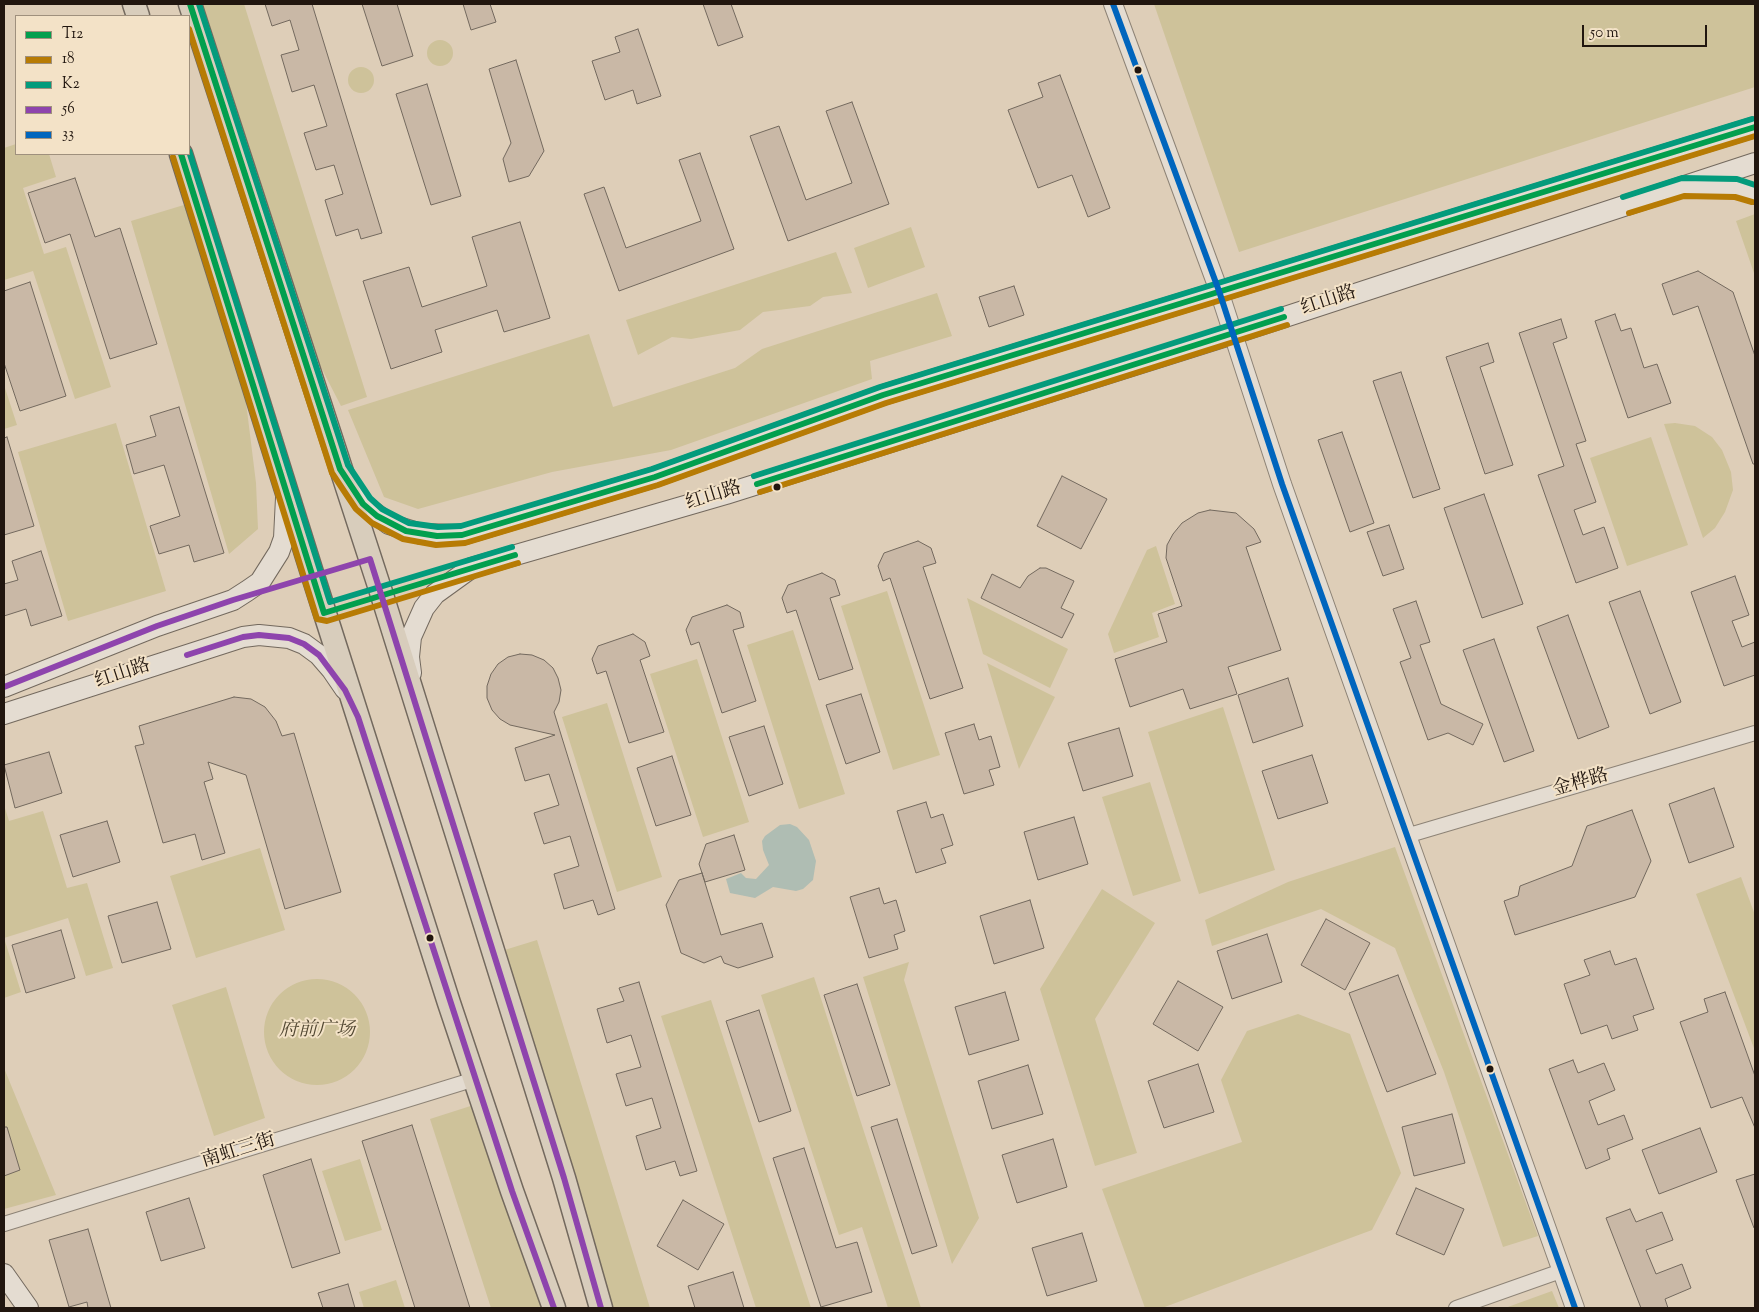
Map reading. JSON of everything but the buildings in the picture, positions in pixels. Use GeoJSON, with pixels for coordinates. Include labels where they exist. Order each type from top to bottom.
{"type":"FeatureCollection","features":[{"type":"Feature","properties":{"kind":"main road"},"geometry":{"type":"LineString","coordinates":[[190,4],[416,702],[564,1178],[602,1308]]}},
{"type":"Feature","properties":{"kind":"main road","name":"红山路"},"geometry":{"type":"LineString","coordinates":[[340,469],[363,504],[389,524],[421,534],[462,535],[655,477],[883,395],[1755,127]]}},
{"type":"Feature","properties":{"kind":"main road"},"geometry":{"type":"LineString","coordinates":[[181,155],[285,489],[475,1079],[512,1191],[554,1308]]}},
{"type":"Feature","properties":{"kind":"main road","name":"红山路"},"geometry":{"type":"LineString","coordinates":[[416,702],[409,657],[411,637],[416,623],[435,594],[471,568],[726,494],[1233,334],[1755,163]]}},
{"type":"Feature","properties":{"kind":"main road"},"geometry":{"type":"LineString","coordinates":[[1683,187],[1736,188],[1755,194]]}},
{"type":"Feature","properties":{"kind":"main road","name":"红山路"},"geometry":{"type":"LineString","coordinates":[[4,687],[157,626],[232,600],[260,582],[279,552],[286,522],[285,489]]}},
{"type":"Feature","properties":{"kind":"main road","name":"红山路"},"geometry":{"type":"LineString","coordinates":[[4,714],[243,637],[272,636],[290,638],[304,644],[319,655],[345,690],[358,717]]}},
{"type":"Feature","properties":{"kind":"main road"},"geometry":{"type":"LineString","coordinates":[[4,1274],[28,1308]]}},
{"type":"Feature","properties":{"kind":"street"},"geometry":{"type":"LineString","coordinates":[[1113,4],[1219,291],[1282,484],[1575,1308]]}},
{"type":"Feature","properties":{"kind":"street","name":"金桦路"},"geometry":{"type":"LineString","coordinates":[[1406,836],[1755,733]]}},
{"type":"Feature","properties":{"kind":"street","name":"南虹三街"},"geometry":{"type":"LineString","coordinates":[[4,1224],[475,1079]]}},
{"type":"Feature","properties":{"kind":"street"},"geometry":{"type":"LineString","coordinates":[[1456,1308],[1561,1271]]}},
{"type":"Feature","properties":{"kind":"green space"},"geometry":{"type":"Polygon","coordinates":[[[198,4],[244,4],[367,397],[341,406],[291,309],[198,4]]]}},
{"type":"Feature","properties":{"kind":"green space"},"geometry":{"type":"Polygon","coordinates":[[[1154,4],[1755,4],[1755,87],[1239,252],[1154,4]]]}},
{"type":"Feature","properties":{"kind":"green space"},"geometry":{"type":"Polygon","coordinates":[[[440,40],[449,44],[453,53],[449,62],[440,66],[431,62],[427,53],[431,44],[440,40]]]}},
{"type":"Feature","properties":{"kind":"green space"},"geometry":{"type":"Polygon","coordinates":[[[361,67],[370,71],[374,80],[370,89],[361,93],[352,89],[348,80],[352,71],[361,67]]]}},
{"type":"Feature","properties":{"kind":"green space"},"geometry":{"type":"Polygon","coordinates":[[[15,144],[15,155],[49,155],[56,177],[23,188],[44,254],[66,247],[111,387],[75,399],[33,271],[4,280],[4,148],[15,144]]]}},
{"type":"Feature","properties":{"kind":"green space"},"geometry":{"type":"Polygon","coordinates":[[[197,201],[242,370],[256,483],[258,529],[229,554],[131,221],[197,201]]]}},
{"type":"Feature","properties":{"kind":"green space"},"geometry":{"type":"Polygon","coordinates":[[[1755,214],[1755,276],[1736,221],[1755,214]]]}},
{"type":"Feature","properties":{"kind":"green space"},"geometry":{"type":"Polygon","coordinates":[[[911,227],[925,267],[868,288],[854,248],[911,227]]]}},
{"type":"Feature","properties":{"kind":"green space"},"geometry":{"type":"Polygon","coordinates":[[[836,252],[852,293],[823,297],[810,306],[763,312],[740,330],[691,339],[672,337],[638,355],[626,320],[836,252]]]}},
{"type":"Feature","properties":{"kind":"green space"},"geometry":{"type":"Polygon","coordinates":[[[937,293],[952,336],[870,361],[872,379],[671,450],[552,472],[418,509],[384,497],[348,410],[589,334],[613,407],[735,368],[762,349],[937,293]]]}},
{"type":"Feature","properties":{"kind":"green space"},"geometry":{"type":"Polygon","coordinates":[[[4,385],[17,425],[4,429],[4,385]]]}},
{"type":"Feature","properties":{"kind":"green space"},"geometry":{"type":"Polygon","coordinates":[[[116,423],[166,591],[68,621],[18,452],[116,423]]]}},
{"type":"Feature","properties":{"kind":"green space"},"geometry":{"type":"Polygon","coordinates":[[[1675,423],[1695,426],[1712,437],[1722,450],[1731,472],[1733,490],[1725,512],[1715,528],[1703,538],[1664,424],[1675,423]]]}},
{"type":"Feature","properties":{"kind":"green space"},"geometry":{"type":"Polygon","coordinates":[[[1651,437],[1688,545],[1627,566],[1590,458],[1651,437]]]}},
{"type":"Feature","properties":{"kind":"green space"},"geometry":{"type":"Polygon","coordinates":[[[1156,546],[1175,604],[1152,613],[1159,637],[1114,653],[1108,634],[1147,550],[1156,546]]]}},
{"type":"Feature","properties":{"kind":"green space"},"geometry":{"type":"Polygon","coordinates":[[[887,591],[940,755],[893,770],[841,606],[887,591]]]}},
{"type":"Feature","properties":{"kind":"green space"},"geometry":{"type":"Polygon","coordinates":[[[967,598],[1068,649],[1050,688],[983,654],[967,598]]]}},
{"type":"Feature","properties":{"kind":"green space"},"geometry":{"type":"Polygon","coordinates":[[[793,630],[845,794],[799,809],[747,645],[793,630]]]}},
{"type":"Feature","properties":{"kind":"green space"},"geometry":{"type":"Polygon","coordinates":[[[697,659],[749,822],[703,837],[650,674],[697,659]]]}},
{"type":"Feature","properties":{"kind":"green space"},"geometry":{"type":"Polygon","coordinates":[[[987,663],[1055,697],[1019,769],[987,663]]]}},
{"type":"Feature","properties":{"kind":"green space"},"geometry":{"type":"Polygon","coordinates":[[[607,703],[662,877],[617,892],[562,717],[607,703]]]}},
{"type":"Feature","properties":{"kind":"green space"},"geometry":{"type":"Polygon","coordinates":[[[1223,707],[1275,870],[1199,894],[1148,732],[1223,707]]]}},
{"type":"Feature","properties":{"kind":"green space"},"geometry":{"type":"Polygon","coordinates":[[[1150,782],[1181,881],[1133,896],[1102,797],[1150,782]]]}},
{"type":"Feature","properties":{"kind":"green space"},"geometry":{"type":"Polygon","coordinates":[[[4,805],[9,821],[43,811],[67,888],[87,883],[113,968],[86,976],[68,918],[4,938],[4,805]]]}},
{"type":"Feature","properties":{"kind":"green space"},"geometry":{"type":"Polygon","coordinates":[[[1395,847],[1538,1236],[1503,1247],[1444,1072],[1395,948],[1321,909],[1212,946],[1205,920],[1288,882],[1395,847]]]}},
{"type":"Feature","properties":{"kind":"green space"},"geometry":{"type":"Polygon","coordinates":[[[260,848],[285,930],[196,958],[170,876],[260,848]]]}},
{"type":"Feature","properties":{"kind":"green space"},"geometry":{"type":"Polygon","coordinates":[[[1741,877],[1755,915],[1755,1051],[1696,894],[1741,877]]]}},
{"type":"Feature","properties":{"kind":"green space"},"geometry":{"type":"Polygon","coordinates":[[[1102,889],[1155,923],[1095,1019],[1137,1153],[1095,1166],[1040,989],[1102,889]]]}},
{"type":"Feature","properties":{"kind":"green space"},"geometry":{"type":"Polygon","coordinates":[[[4,938],[21,992],[4,998],[4,938]]]}},
{"type":"Feature","properties":{"kind":"green space"},"geometry":{"type":"Polygon","coordinates":[[[537,940],[650,1308],[610,1308],[498,952],[537,940]]]}},
{"type":"Feature","properties":{"kind":"green space"},"geometry":{"type":"Polygon","coordinates":[[[909,962],[904,980],[979,1218],[952,1264],[863,977],[909,962]]]}},
{"type":"Feature","properties":{"kind":"green space"},"geometry":{"type":"Polygon","coordinates":[[[814,977],[921,1308],[888,1308],[862,1227],[839,1235],[761,995],[814,977]]]}},
{"type":"Feature","properties":{"kind":"green space","name":"府前广场"},"geometry":{"type":"Polygon","coordinates":[[[317,979],[337,983],[355,994],[366,1012],[370,1032],[366,1052],[355,1070],[337,1081],[317,1085],[297,1081],[279,1070],[268,1052],[264,1032],[268,1012],[279,994],[297,983],[317,979]]]}},
{"type":"Feature","properties":{"kind":"green space"},"geometry":{"type":"Polygon","coordinates":[[[226,987],[265,1118],[214,1136],[172,1005],[226,987]]]}},
{"type":"Feature","properties":{"kind":"green space"},"geometry":{"type":"Polygon","coordinates":[[[711,1000],[811,1308],[756,1308],[661,1016],[711,1000]]]}},
{"type":"Feature","properties":{"kind":"green space"},"geometry":{"type":"Polygon","coordinates":[[[1298,1014],[1350,1034],[1401,1173],[1372,1230],[1162,1308],[1145,1308],[1102,1189],[1242,1142],[1221,1080],[1247,1031],[1298,1014]]]}},
{"type":"Feature","properties":{"kind":"green space"},"geometry":{"type":"Polygon","coordinates":[[[4,1068],[56,1195],[4,1209],[4,1068]]]}},
{"type":"Feature","properties":{"kind":"green space"},"geometry":{"type":"Polygon","coordinates":[[[480,1103],[545,1308],[491,1308],[430,1119],[480,1103]]]}},
{"type":"Feature","properties":{"kind":"green space"},"geometry":{"type":"Polygon","coordinates":[[[360,1159],[382,1230],[345,1241],[322,1171],[360,1159]]]}},
{"type":"Feature","properties":{"kind":"green space"},"geometry":{"type":"Polygon","coordinates":[[[396,1280],[405,1308],[364,1308],[359,1292],[396,1280]]]}},
{"type":"Feature","properties":{"kind":"green space"},"geometry":{"type":"Polygon","coordinates":[[[1552,1291],[1559,1308],[1505,1308],[1552,1291]]]}},
{"type":"Feature","properties":{"kind":"shaded area"},"geometry":{"type":"Polygon","coordinates":[[[790,824],[797,827],[809,840],[816,861],[813,880],[803,889],[796,891],[773,887],[755,898],[730,893],[726,879],[741,873],[746,878],[756,879],[769,865],[763,850],[762,841],[765,836],[780,825],[790,824]]]}},
{"type":"Feature","properties":{"kind":"transit line","name":"T12"},"geometry":{"type":"LineString","coordinates":[[190,4],[340,469],[363,504],[377,516],[406,531],[437,536],[462,535],[655,477],[883,395],[1755,127]]}},
{"type":"Feature","properties":{"kind":"transit line","name":"K2"},"geometry":{"type":"LineString","coordinates":[[199,4],[348,465],[370,498],[382,509],[409,523],[438,527],[461,526],[652,469],[880,387],[1752,119]]}},
{"type":"Feature","properties":{"kind":"transit line","name":"33"},"geometry":{"type":"LineString","coordinates":[[1113,4],[1219,291],[1282,484],[1575,1308]]}},
{"type":"Feature","properties":{"kind":"transit line","name":"18"},"geometry":{"type":"LineString","coordinates":[[190,32],[332,473],[356,509],[372,523],[403,539],[436,545],[465,543],[658,485],[886,403],[1755,136]]}},
{"type":"Feature","properties":{"kind":"transit line","name":"K2"},"geometry":{"type":"LineString","coordinates":[[190,154],[330,602],[512,547]]}},
{"type":"Feature","properties":{"kind":"transit line","name":"T12"},"geometry":{"type":"LineString","coordinates":[[181,155],[324,613],[515,555]]}},
{"type":"Feature","properties":{"kind":"transit line","name":"18"},"geometry":{"type":"LineString","coordinates":[[173,157],[317,619],[327,621],[518,563]]}},
{"type":"Feature","properties":{"kind":"transit line","name":"K2"},"geometry":{"type":"LineString","coordinates":[[1623,197],[1682,178],[1737,179],[1755,185]]}},
{"type":"Feature","properties":{"kind":"transit line","name":"18"},"geometry":{"type":"LineString","coordinates":[[1629,213],[1684,196],[1735,197],[1752,202]]}},
{"type":"Feature","properties":{"kind":"transit line","name":"K2"},"geometry":{"type":"LineString","coordinates":[[754,476],[1281,309]]}},
{"type":"Feature","properties":{"kind":"transit line","name":"T12"},"geometry":{"type":"LineString","coordinates":[[757,484],[1284,317]]}},
{"type":"Feature","properties":{"kind":"transit line","name":"18"},"geometry":{"type":"LineString","coordinates":[[760,492],[1287,325]]}},
{"type":"Feature","properties":{"kind":"transit line","name":"56"},"geometry":{"type":"LineString","coordinates":[[4,687],[157,626],[233,600],[370,559],[564,1178],[601,1308]]}},
{"type":"Feature","properties":{"kind":"transit line","name":"56"},"geometry":{"type":"LineString","coordinates":[[187,655],[243,637],[259,635],[289,638],[304,644],[319,655],[345,690],[358,717],[512,1191],[554,1308]]}}]}
